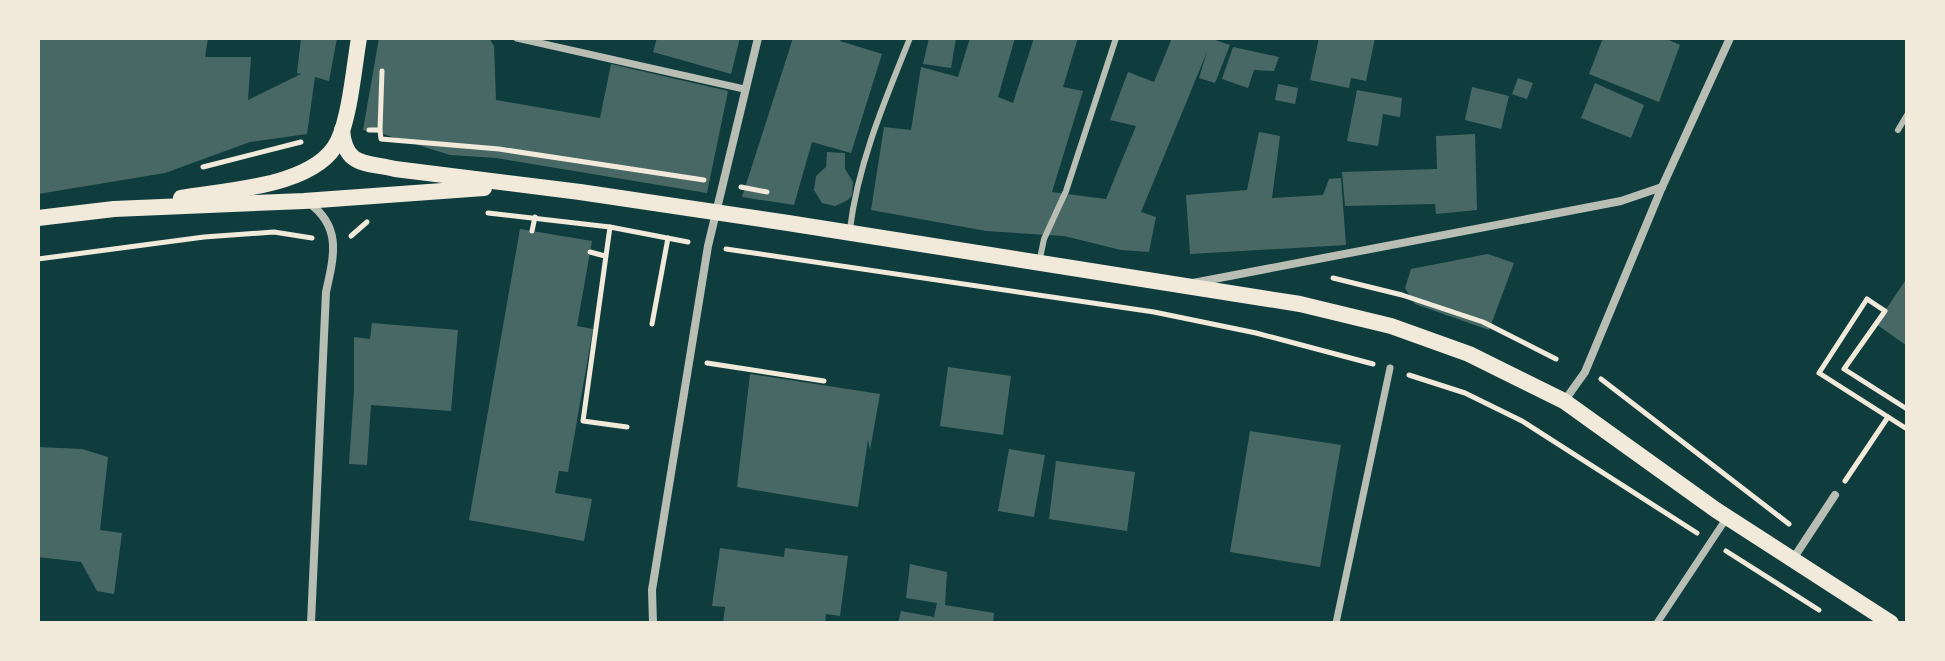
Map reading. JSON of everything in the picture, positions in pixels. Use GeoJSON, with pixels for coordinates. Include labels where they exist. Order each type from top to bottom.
{"type":"FeatureCollection","features":[{"type":"Feature","properties":{"kind":"main road"},"geometry":{"type":"LineString","coordinates":[[38,218],[114,209],[289,178],[313,168],[334,148],[342,130],[359,38]]}},
{"type":"Feature","properties":{"kind":"main road"},"geometry":{"type":"LineString","coordinates":[[342,130],[345,150],[352,157],[395,169],[716,212],[1182,285],[1300,304],[1391,326],[1469,354],[1564,401],[1727,517],[1891,623]]}},
{"type":"Feature","properties":{"kind":"main road"},"geometry":{"type":"LineString","coordinates":[[114,209],[533,187]]}},
{"type":"Feature","properties":{"kind":"street"},"geometry":{"type":"LineString","coordinates":[[517,38],[744,89]]}},
{"type":"Feature","properties":{"kind":"street"},"geometry":{"type":"LineString","coordinates":[[653,623],[652,590],[708,246],[758,38]]}},
{"type":"Feature","properties":{"kind":"street"},"geometry":{"type":"LineString","coordinates":[[1564,401],[1585,372],[1662,187],[1730,38]]}},
{"type":"Feature","properties":{"kind":"street"},"geometry":{"type":"LineString","coordinates":[[1182,285],[1621,201],[1662,187]]}},
{"type":"Feature","properties":{"kind":"street"},"geometry":{"type":"LineString","coordinates":[[304,201],[325,217],[330,224],[332,238],[332,268],[326,292],[311,623]]}},
{"type":"Feature","properties":{"kind":"street"},"geometry":{"type":"LineString","coordinates":[[1336,623],[1390,368]]}},
{"type":"Feature","properties":{"kind":"street"},"geometry":{"type":"LineString","coordinates":[[1793,560],[1835,495]]}},
{"type":"Feature","properties":{"kind":"street"},"geometry":{"type":"LineString","coordinates":[[1657,623],[1727,517]]}},
{"type":"Feature","properties":{"kind":"lane"},"geometry":{"type":"LineString","coordinates":[[849,233],[855,197],[876,123],[910,38]]}},
{"type":"Feature","properties":{"kind":"lane"},"geometry":{"type":"LineString","coordinates":[[1039,263],[1044,239],[1066,191],[1116,38]]}},
{"type":"Feature","properties":{"kind":"lane"},"geometry":{"type":"LineString","coordinates":[[1898,130],[1907,115]]}},
{"type":"Feature","properties":{"kind":"path"},"geometry":{"type":"LineString","coordinates":[[380,130],[382,69]]}},
{"type":"Feature","properties":{"kind":"path"},"geometry":{"type":"LineString","coordinates":[[479,212],[610,227],[708,246],[1154,312],[1256,333],[1390,368],[1465,393],[1522,421],[1827,615]]}},
{"type":"Feature","properties":{"kind":"path"},"geometry":{"type":"LineString","coordinates":[[532,231],[535,217]]}},
{"type":"Feature","properties":{"kind":"path"},"geometry":{"type":"LineString","coordinates":[[350,237],[365,223],[378,218]]}},
{"type":"Feature","properties":{"kind":"path"},"geometry":{"type":"LineString","coordinates":[[610,227],[583,421],[627,427]]}},
{"type":"Feature","properties":{"kind":"path"},"geometry":{"type":"LineString","coordinates":[[38,259],[204,237],[274,232],[312,238]]}},
{"type":"Feature","properties":{"kind":"path"},"geometry":{"type":"LineString","coordinates":[[652,324],[668,238]]}},
{"type":"Feature","properties":{"kind":"path"},"geometry":{"type":"LineString","coordinates":[[590,252],[605,256]]}},
{"type":"Feature","properties":{"kind":"path"},"geometry":{"type":"LineString","coordinates":[[1907,409],[1844,369],[1885,311],[1867,299],[1819,373],[1907,429]]}},
{"type":"Feature","properties":{"kind":"path"},"geometry":{"type":"LineString","coordinates":[[703,363],[824,381]]}},
{"type":"Feature","properties":{"kind":"path"},"geometry":{"type":"LineString","coordinates":[[1601,379],[1806,537]]}},
{"type":"Feature","properties":{"kind":"path"},"geometry":{"type":"LineString","coordinates":[[1835,495],[1888,417]]}},
{"type":"Feature","properties":{"kind":"building"},"geometry":{"type":"Polygon","coordinates":[[[38,38],[208,38],[205,57],[251,57],[248,100],[301,74],[297,73],[301,38],[337,38],[329,81],[315,77],[307,134],[250,142],[165,173],[38,194],[38,38]]]}},
{"type":"Feature","properties":{"kind":"building"},"geometry":{"type":"Polygon","coordinates":[[[379,38],[489,38],[494,46],[496,100],[600,118],[611,64],[728,91],[707,193],[496,158],[450,155],[363,130],[379,38]]]}},
{"type":"Feature","properties":{"kind":"building"},"geometry":{"type":"Polygon","coordinates":[[[657,38],[740,38],[731,74],[653,52],[657,38]]]}},
{"type":"Feature","properties":{"kind":"building"},"geometry":{"type":"Polygon","coordinates":[[[793,38],[842,38],[840,41],[882,54],[851,153],[812,142],[794,205],[742,197],[793,38]]]}},
{"type":"Feature","properties":{"kind":"building"},"geometry":{"type":"Polygon","coordinates":[[[929,38],[956,38],[951,68],[923,64],[929,38]]]}},
{"type":"Feature","properties":{"kind":"building"},"geometry":{"type":"Polygon","coordinates":[[[970,38],[1015,38],[998,97],[1013,103],[1034,38],[1078,38],[1063,87],[1083,91],[1052,192],[1106,199],[1136,126],[1110,120],[1128,72],[1154,82],[1172,38],[1209,38],[1230,45],[1215,83],[1199,78],[1207,52],[1141,212],[1156,217],[1149,252],[1121,250],[1064,236],[986,231],[871,210],[884,127],[911,130],[921,67],[958,77],[970,38]]]}},
{"type":"Feature","properties":{"kind":"building"},"geometry":{"type":"Polygon","coordinates":[[[1319,38],[1375,38],[1366,81],[1351,78],[1349,88],[1310,80],[1319,38]]]}},
{"type":"Feature","properties":{"kind":"building"},"geometry":{"type":"Polygon","coordinates":[[[1603,38],[1664,38],[1680,45],[1659,102],[1589,74],[1603,38]]]}},
{"type":"Feature","properties":{"kind":"building"},"geometry":{"type":"Polygon","coordinates":[[[1233,47],[1279,57],[1274,71],[1254,70],[1248,88],[1222,79],[1233,47]]]}},
{"type":"Feature","properties":{"kind":"building"},"geometry":{"type":"Polygon","coordinates":[[[1518,78],[1533,83],[1527,99],[1512,94],[1518,78]]]}},
{"type":"Feature","properties":{"kind":"building"},"geometry":{"type":"Polygon","coordinates":[[[1595,83],[1644,105],[1631,138],[1581,118],[1595,83]]]}},
{"type":"Feature","properties":{"kind":"building"},"geometry":{"type":"Polygon","coordinates":[[[1278,84],[1298,88],[1295,104],[1275,100],[1278,84]]]}},
{"type":"Feature","properties":{"kind":"building"},"geometry":{"type":"Polygon","coordinates":[[[1472,87],[1509,96],[1501,129],[1465,120],[1472,87]]]}},
{"type":"Feature","properties":{"kind":"building"},"geometry":{"type":"Polygon","coordinates":[[[1357,90],[1402,98],[1400,117],[1383,114],[1378,146],[1347,141],[1357,90]]]}},
{"type":"Feature","properties":{"kind":"building"},"geometry":{"type":"Polygon","coordinates":[[[1259,132],[1280,136],[1272,198],[1323,195],[1329,179],[1341,178],[1346,245],[1190,254],[1186,195],[1247,190],[1259,132]]]}},
{"type":"Feature","properties":{"kind":"building"},"geometry":{"type":"Polygon","coordinates":[[[1475,134],[1477,210],[1436,214],[1435,204],[1345,206],[1342,172],[1437,169],[1436,136],[1475,134]]]}},
{"type":"Feature","properties":{"kind":"building"},"geometry":{"type":"Polygon","coordinates":[[[827,152],[845,153],[845,169],[853,182],[852,195],[835,206],[822,203],[814,190],[816,176],[826,167],[827,152]]]}},
{"type":"Feature","properties":{"kind":"building"},"geometry":{"type":"Polygon","coordinates":[[[520,229],[592,241],[577,326],[593,329],[568,472],[559,471],[555,493],[592,499],[584,541],[469,520],[520,229]]]}},
{"type":"Feature","properties":{"kind":"building"},"geometry":{"type":"Polygon","coordinates":[[[1488,254],[1514,263],[1489,330],[1415,304],[1405,288],[1411,269],[1488,254]]]}},
{"type":"Feature","properties":{"kind":"building"},"geometry":{"type":"Polygon","coordinates":[[[1907,278],[1907,346],[1876,324],[1907,278]]]}},
{"type":"Feature","properties":{"kind":"building"},"geometry":{"type":"Polygon","coordinates":[[[372,323],[458,330],[451,411],[371,405],[367,465],[349,464],[354,337],[370,339],[372,323]]]}},
{"type":"Feature","properties":{"kind":"building"},"geometry":{"type":"Polygon","coordinates":[[[948,367],[1011,376],[1003,435],[940,426],[948,367]]]}},
{"type":"Feature","properties":{"kind":"building"},"geometry":{"type":"Polygon","coordinates":[[[750,374],[880,394],[870,450],[868,440],[858,507],[737,487],[750,374]]]}},
{"type":"Feature","properties":{"kind":"building"},"geometry":{"type":"Polygon","coordinates":[[[1250,431],[1341,445],[1320,567],[1230,552],[1250,431]]]}},
{"type":"Feature","properties":{"kind":"building"},"geometry":{"type":"Polygon","coordinates":[[[38,447],[82,449],[108,457],[100,530],[122,533],[114,594],[97,591],[81,562],[38,557],[38,447]]]}},
{"type":"Feature","properties":{"kind":"building"},"geometry":{"type":"Polygon","coordinates":[[[1009,449],[1045,455],[1034,517],[998,511],[1009,449]]]}},
{"type":"Feature","properties":{"kind":"building"},"geometry":{"type":"Polygon","coordinates":[[[1056,461],[1135,472],[1127,531],[1049,519],[1056,461]]]}},
{"type":"Feature","properties":{"kind":"building"},"geometry":{"type":"Polygon","coordinates":[[[720,548],[784,557],[785,548],[848,556],[840,616],[826,614],[825,623],[723,623],[725,607],[712,606],[720,548]]]}},
{"type":"Feature","properties":{"kind":"building"},"geometry":{"type":"Polygon","coordinates":[[[910,564],[947,572],[945,605],[994,613],[993,623],[898,623],[901,611],[934,617],[937,603],[906,598],[910,564]]]}}]}
